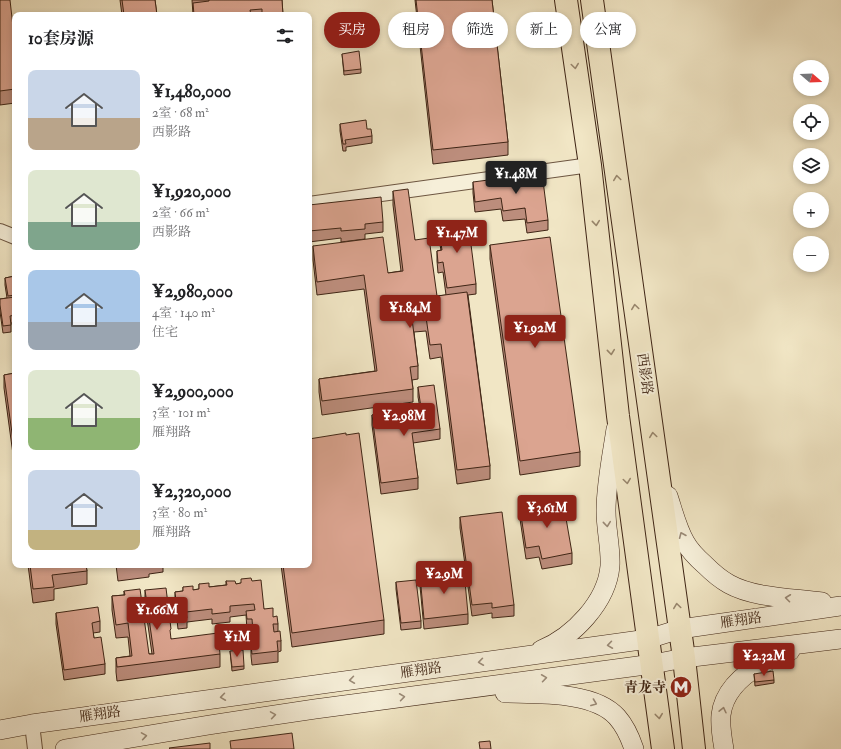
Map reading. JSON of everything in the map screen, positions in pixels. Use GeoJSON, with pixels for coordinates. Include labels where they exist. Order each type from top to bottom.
{"type":"FeatureCollection","features":[{"type":"Feature","properties":{"kind":"main road"},"geometry":{"type":"LineString","coordinates":[[566,0],[590,164],[618,416],[664,749]]}},
{"type":"Feature","properties":{"kind":"main road","name":"西影路"},"geometry":{"type":"LineString","coordinates":[[592,0],[680,628],[694,749]]}},
{"type":"Feature","properties":{"kind":"main road"},"geometry":{"type":"LineString","coordinates":[[525,656],[553,645],[568,634],[592,608],[601,595],[607,582],[610,555],[606,512],[607,489],[618,416]]}},
{"type":"Feature","properties":{"kind":"main road"},"geometry":{"type":"LineString","coordinates":[[656,460],[674,517],[685,541],[695,555],[721,578],[729,584],[758,593],[841,605]]}},
{"type":"Feature","properties":{"kind":"main road","name":"雁翔路"},"geometry":{"type":"LineString","coordinates":[[0,730],[32,724],[648,639],[680,628],[841,605]]}},
{"type":"Feature","properties":{"kind":"main road","name":"雁翔路"},"geometry":{"type":"LineString","coordinates":[[64,749],[224,723],[653,664],[684,658],[841,639]]}},
{"type":"Feature","properties":{"kind":"main road"},"geometry":{"type":"LineString","coordinates":[[724,749],[721,714],[723,706],[734,686],[742,678],[765,662],[781,654],[813,642]]}},
{"type":"Feature","properties":{"kind":"main road"},"geometry":{"type":"LineString","coordinates":[[444,692],[553,694],[580,698],[604,707],[616,715],[624,726],[634,749]]}},
{"type":"Feature","properties":{"kind":"street"},"geometry":{"type":"LineString","coordinates":[[312,204],[590,164]]}},
{"type":"Feature","properties":{"kind":"street"},"geometry":{"type":"LineString","coordinates":[[0,231],[12,236]]}},
{"type":"Feature","properties":{"kind":"street"},"geometry":{"type":"LineString","coordinates":[[32,724],[35,749]]}},
{"type":"Feature","properties":{"kind":"building"},"geometry":{"type":"Polygon","coordinates":[[[0,0],[10,0],[12,18],[12,89],[0,91],[0,0]]]}},
{"type":"Feature","properties":{"kind":"building"},"geometry":{"type":"Polygon","coordinates":[[[122,0],[155,0],[157,12],[124,12],[122,0]]]}},
{"type":"Feature","properties":{"kind":"building"},"geometry":{"type":"Polygon","coordinates":[[[282,0],[283,12],[262,12],[262,9],[250,10],[250,12],[194,12],[193,3],[209,1],[282,0]]]}},
{"type":"Feature","properties":{"kind":"building"},"geometry":{"type":"Polygon","coordinates":[[[416,0],[492,0],[493,12],[452,12],[452,48],[497,48],[508,142],[433,150],[421,48],[444,48],[444,12],[417,12],[416,0]]]}},
{"type":"Feature","properties":{"kind":"building"},"geometry":{"type":"Polygon","coordinates":[[[359,51],[361,69],[344,71],[342,54],[359,51]]]}},
{"type":"Feature","properties":{"kind":"building"},"geometry":{"type":"Polygon","coordinates":[[[366,120],[367,129],[371,129],[372,136],[345,140],[346,144],[343,144],[340,124],[366,120]]]}},
{"type":"Feature","properties":{"kind":"building"},"geometry":{"type":"Polygon","coordinates":[[[542,173],[548,220],[527,223],[525,208],[503,211],[501,198],[475,202],[473,182],[542,173]]]}},
{"type":"Feature","properties":{"kind":"building"},"geometry":{"type":"Polygon","coordinates":[[[408,189],[415,240],[429,238],[437,296],[467,292],[490,466],[457,470],[441,344],[430,345],[426,317],[412,319],[418,366],[410,367],[413,389],[322,401],[319,379],[377,371],[364,275],[317,282],[313,246],[383,237],[388,273],[403,271],[393,191],[408,189]]]}},
{"type":"Feature","properties":{"kind":"building"},"geometry":{"type":"Polygon","coordinates":[[[381,197],[383,222],[365,224],[365,229],[341,231],[341,228],[312,231],[312,205],[381,197]]]}},
{"type":"Feature","properties":{"kind":"building"},"geometry":{"type":"Polygon","coordinates":[[[468,221],[476,284],[447,288],[443,262],[438,263],[437,251],[442,250],[438,225],[468,221]]]}},
{"type":"Feature","properties":{"kind":"building"},"geometry":{"type":"Polygon","coordinates":[[[550,237],[580,452],[520,461],[490,245],[550,237]]]}},
{"type":"Feature","properties":{"kind":"building"},"geometry":{"type":"Polygon","coordinates":[[[12,277],[12,295],[8,296],[5,278],[12,277]]]}},
{"type":"Feature","properties":{"kind":"building"},"geometry":{"type":"Polygon","coordinates":[[[12,297],[12,316],[10,316],[11,325],[3,326],[0,299],[12,297]]]}},
{"type":"Feature","properties":{"kind":"building"},"geometry":{"type":"Polygon","coordinates":[[[12,374],[12,433],[4,375],[12,374]]]}},
{"type":"Feature","properties":{"kind":"building"},"geometry":{"type":"Polygon","coordinates":[[[434,385],[440,429],[412,433],[418,478],[381,483],[372,415],[421,408],[418,387],[434,385]]]}},
{"type":"Feature","properties":{"kind":"building"},"geometry":{"type":"Polygon","coordinates":[[[346,433],[346,435],[359,433],[384,620],[292,633],[283,568],[312,568],[312,439],[346,433]]]}},
{"type":"Feature","properties":{"kind":"building"},"geometry":{"type":"Polygon","coordinates":[[[563,501],[572,553],[542,559],[539,546],[526,548],[520,509],[563,501]]]}},
{"type":"Feature","properties":{"kind":"building"},"geometry":{"type":"Polygon","coordinates":[[[502,512],[514,605],[492,608],[492,603],[472,605],[460,517],[502,512]]]}},
{"type":"Feature","properties":{"kind":"building"},"geometry":{"type":"Polygon","coordinates":[[[30,568],[86,568],[87,571],[52,575],[54,587],[33,589],[30,568]]]}},
{"type":"Feature","properties":{"kind":"building"},"geometry":{"type":"Polygon","coordinates":[[[464,571],[468,614],[424,619],[420,576],[464,571]]]}},
{"type":"Feature","properties":{"kind":"building"},"geometry":{"type":"Polygon","coordinates":[[[251,578],[252,581],[261,580],[264,609],[273,608],[273,617],[277,616],[278,624],[273,624],[274,632],[280,631],[281,641],[277,641],[278,651],[252,654],[251,646],[254,645],[252,619],[247,619],[246,611],[255,610],[254,604],[230,606],[230,612],[212,614],[212,609],[186,612],[187,618],[178,619],[175,592],[183,591],[183,587],[193,586],[193,590],[199,589],[199,584],[209,583],[209,587],[227,585],[226,581],[235,581],[236,584],[241,583],[241,579],[251,578]]]}},
{"type":"Feature","properties":{"kind":"building"},"geometry":{"type":"Polygon","coordinates":[[[416,580],[421,621],[401,623],[396,582],[416,580]]]}},
{"type":"Feature","properties":{"kind":"building"},"geometry":{"type":"Polygon","coordinates":[[[166,588],[171,639],[218,633],[220,654],[117,667],[116,658],[132,656],[128,623],[116,625],[112,596],[125,595],[124,591],[140,589],[149,654],[154,654],[145,590],[166,588]]]}},
{"type":"Feature","properties":{"kind":"building"},"geometry":{"type":"Polygon","coordinates":[[[98,607],[100,621],[92,623],[94,638],[101,637],[105,664],[64,670],[56,613],[98,607]]]}},
{"type":"Feature","properties":{"kind":"building"},"geometry":{"type":"Polygon","coordinates":[[[243,650],[244,666],[232,667],[230,651],[243,650]]]}},
{"type":"Feature","properties":{"kind":"building"},"geometry":{"type":"Polygon","coordinates":[[[773,671],[774,680],[755,682],[754,674],[773,671]]]}},
{"type":"Feature","properties":{"kind":"building"},"geometry":{"type":"Polygon","coordinates":[[[292,733],[294,749],[231,749],[230,741],[292,733]]]}},
{"type":"Feature","properties":{"kind":"building"},"geometry":{"type":"Polygon","coordinates":[[[490,741],[491,749],[480,749],[479,742],[490,741]]]}},
{"type":"Feature","properties":{"kind":"building"},"geometry":{"type":"Polygon","coordinates":[[[210,743],[210,749],[169,748],[210,743]]]}},
{"type":"Feature","properties":{"kind":"place","name":"青龙寺"},"geometry":{"type":"Point","coordinates":[681,687]}}]}
